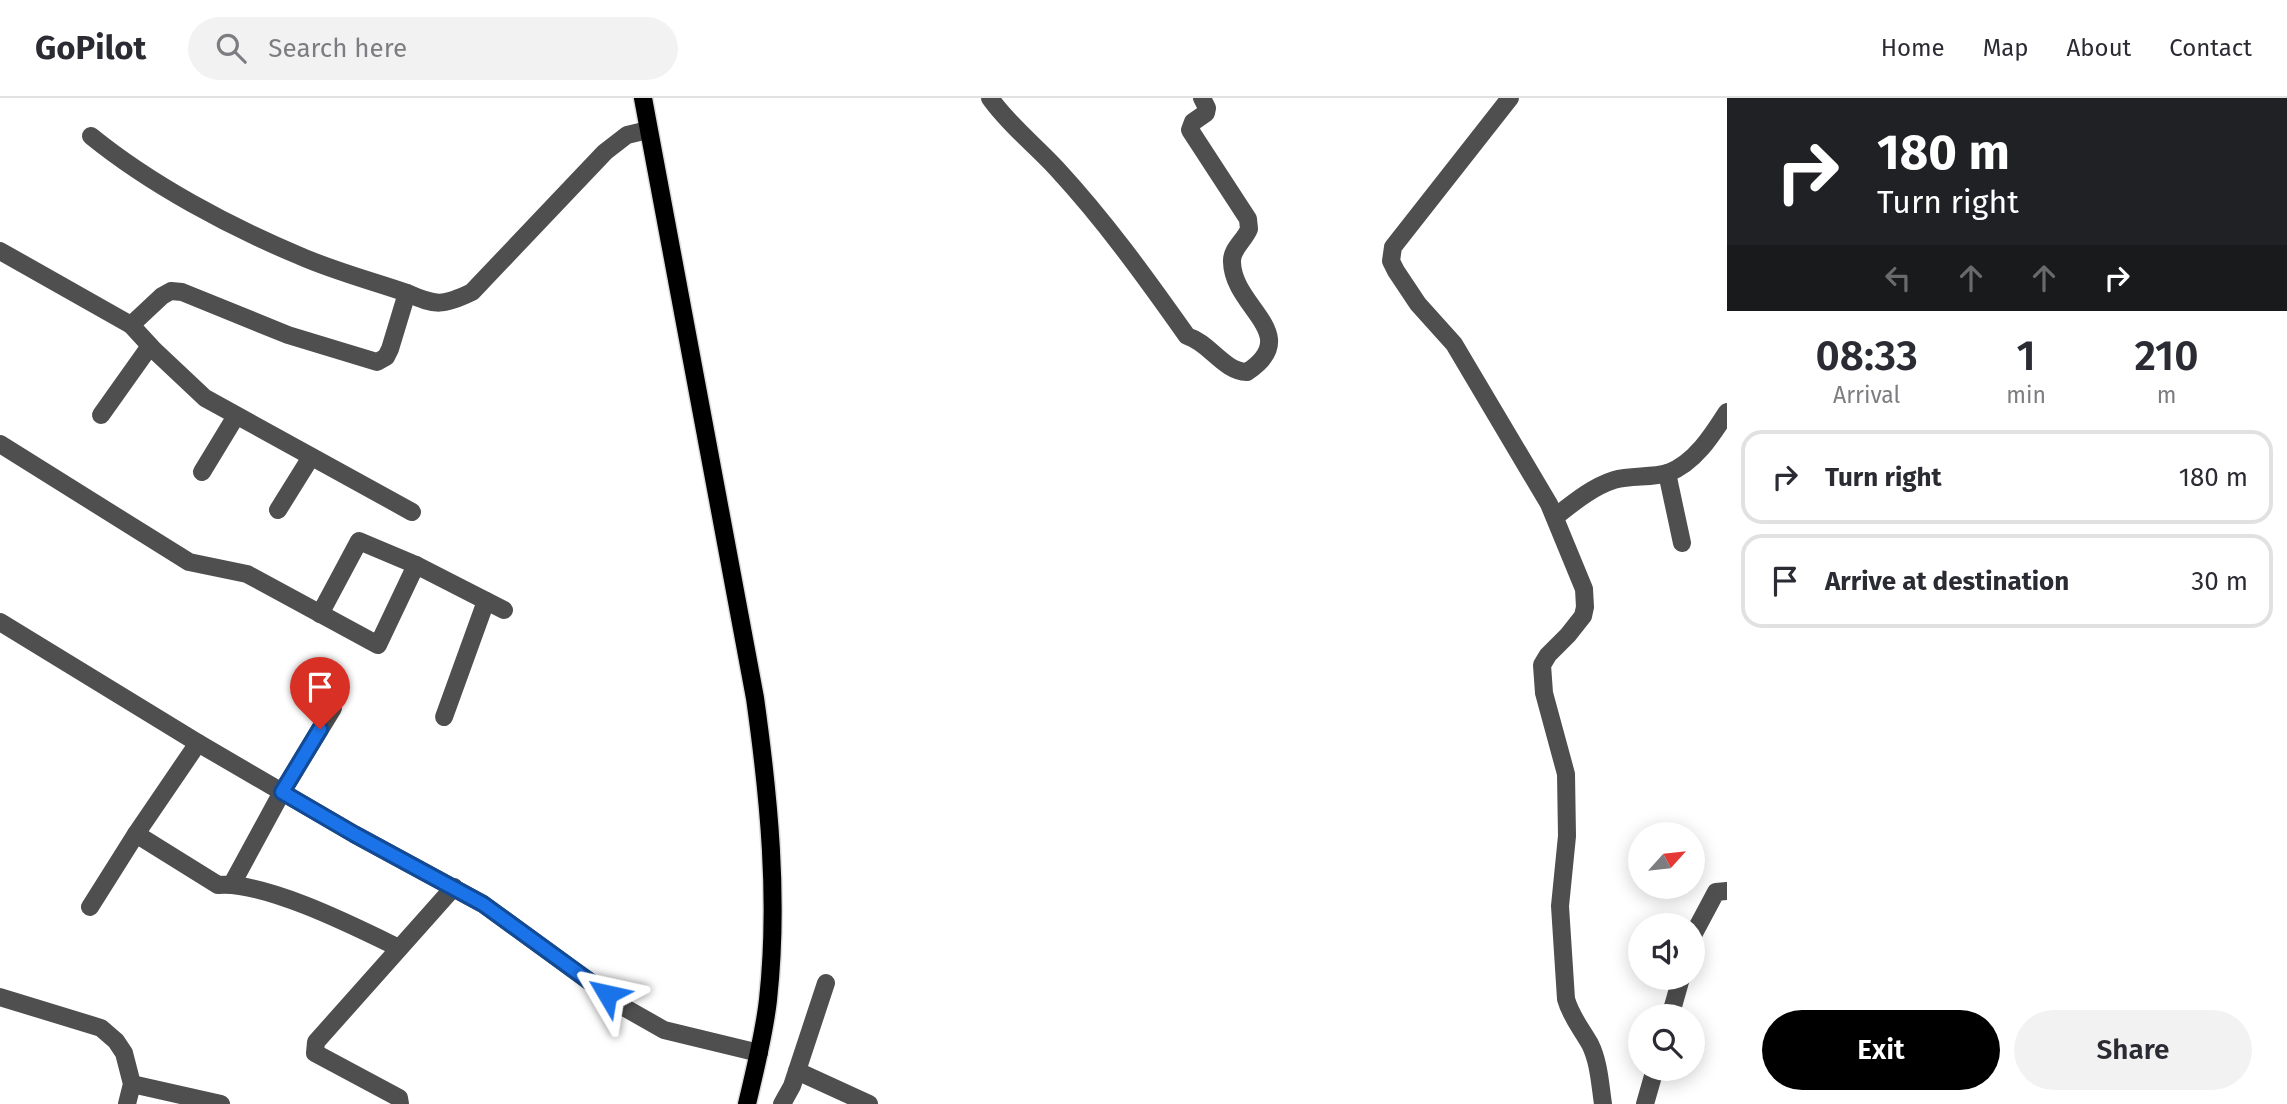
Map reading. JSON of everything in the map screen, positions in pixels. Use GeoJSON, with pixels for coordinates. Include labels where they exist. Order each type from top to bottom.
{"type":"FeatureCollection","features":[{"type":"Feature","properties":{"kind":"main road"},"geometry":{"type":"LineString","coordinates":[[643,98],[755,698],[766,779],[773,928],[768,1001],[747,1104]]}},
{"type":"Feature","properties":{"kind":"street"},"geometry":{"type":"LineString","coordinates":[[990,98],[1109,229],[1187,336],[1202,343],[1233,369],[1247,372],[1266,354],[1270,335],[1241,292],[1232,262],[1233,254],[1250,229],[1248,219],[1190,130],[1193,122],[1206,113],[1207,108],[1202,98]]}},
{"type":"Feature","properties":{"kind":"street"},"geometry":{"type":"LineString","coordinates":[[1510,98],[1393,247],[1391,261],[1412,296],[1454,344],[1549,504],[1584,589],[1583,616],[1542,665],[1544,693],[1566,774],[1567,836],[1559,905],[1566,999],[1570,1014],[1590,1045],[1600,1074],[1603,1104]]}},
{"type":"Feature","properties":{"kind":"street"},"geometry":{"type":"LineString","coordinates":[[91,136],[115,156],[251,234],[302,257],[427,302],[449,303],[472,292],[605,152],[628,135],[648,130]]}},
{"type":"Feature","properties":{"kind":"street"},"geometry":{"type":"LineString","coordinates":[[0,251],[131,324],[150,346],[205,398],[412,512]]}},
{"type":"Feature","properties":{"kind":"street"},"geometry":{"type":"LineString","coordinates":[[131,324],[162,296],[171,291],[183,292],[288,335],[377,362],[386,357],[390,349],[407,293]]}},
{"type":"Feature","properties":{"kind":"street"},"geometry":{"type":"LineString","coordinates":[[101,415],[150,346]]}},
{"type":"Feature","properties":{"kind":"street"},"geometry":{"type":"LineString","coordinates":[[1555,517],[1579,498],[1615,480],[1667,473],[1681,466],[1709,440],[1727,412]]}},
{"type":"Feature","properties":{"kind":"street"},"geometry":{"type":"LineString","coordinates":[[202,472],[236,416]]}},
{"type":"Feature","properties":{"kind":"street"},"geometry":{"type":"LineString","coordinates":[[0,444],[189,562],[247,575],[378,645],[416,565]]}},
{"type":"Feature","properties":{"kind":"street"},"geometry":{"type":"LineString","coordinates":[[278,510],[311,457]]}},
{"type":"Feature","properties":{"kind":"street"},"geometry":{"type":"LineString","coordinates":[[1667,473],[1682,544]]}},
{"type":"Feature","properties":{"kind":"street"},"geometry":{"type":"LineString","coordinates":[[320,614],[359,541],[416,565],[504,610]]}},
{"type":"Feature","properties":{"kind":"street"},"geometry":{"type":"LineString","coordinates":[[444,717],[486,601]]}},
{"type":"Feature","properties":{"kind":"street"},"geometry":{"type":"LineString","coordinates":[[0,622],[198,743],[354,834],[483,904],[627,1009],[664,1030],[759,1053]]}},
{"type":"Feature","properties":{"kind":"street"},"geometry":{"type":"LineString","coordinates":[[232,884],[282,792],[334,708]]}},
{"type":"Feature","properties":{"kind":"street"},"geometry":{"type":"LineString","coordinates":[[90,908],[198,743]]}},
{"type":"Feature","properties":{"kind":"street"},"geometry":{"type":"LineString","coordinates":[[136,834],[218,885],[232,884],[276,896],[347,922],[399,948]]}},
{"type":"Feature","properties":{"kind":"street"},"geometry":{"type":"LineString","coordinates":[[400,1104],[399,1098],[315,1053],[316,1042],[454,887]]}},
{"type":"Feature","properties":{"kind":"street"},"geometry":{"type":"LineString","coordinates":[[1705,913],[1716,892],[1727,891]]}},
{"type":"Feature","properties":{"kind":"street"},"geometry":{"type":"LineString","coordinates":[[782,1104],[792,1086],[826,983]]}},
{"type":"Feature","properties":{"kind":"street"},"geometry":{"type":"LineString","coordinates":[[0,997],[102,1028],[124,1053],[132,1084],[127,1104]]}},
{"type":"Feature","properties":{"kind":"street"},"geometry":{"type":"LineString","coordinates":[[797,1071],[869,1104]]}},
{"type":"Feature","properties":{"kind":"street"},"geometry":{"type":"LineString","coordinates":[[1645,1104],[1652,1081]]}},
{"type":"Feature","properties":{"kind":"street"},"geometry":{"type":"LineString","coordinates":[[132,1084],[221,1104]]}},
{"type":"Feature","properties":{"kind":"route"},"geometry":{"type":"LineString","coordinates":[[320,729],[282,792],[483,904],[607,994]]}}]}
